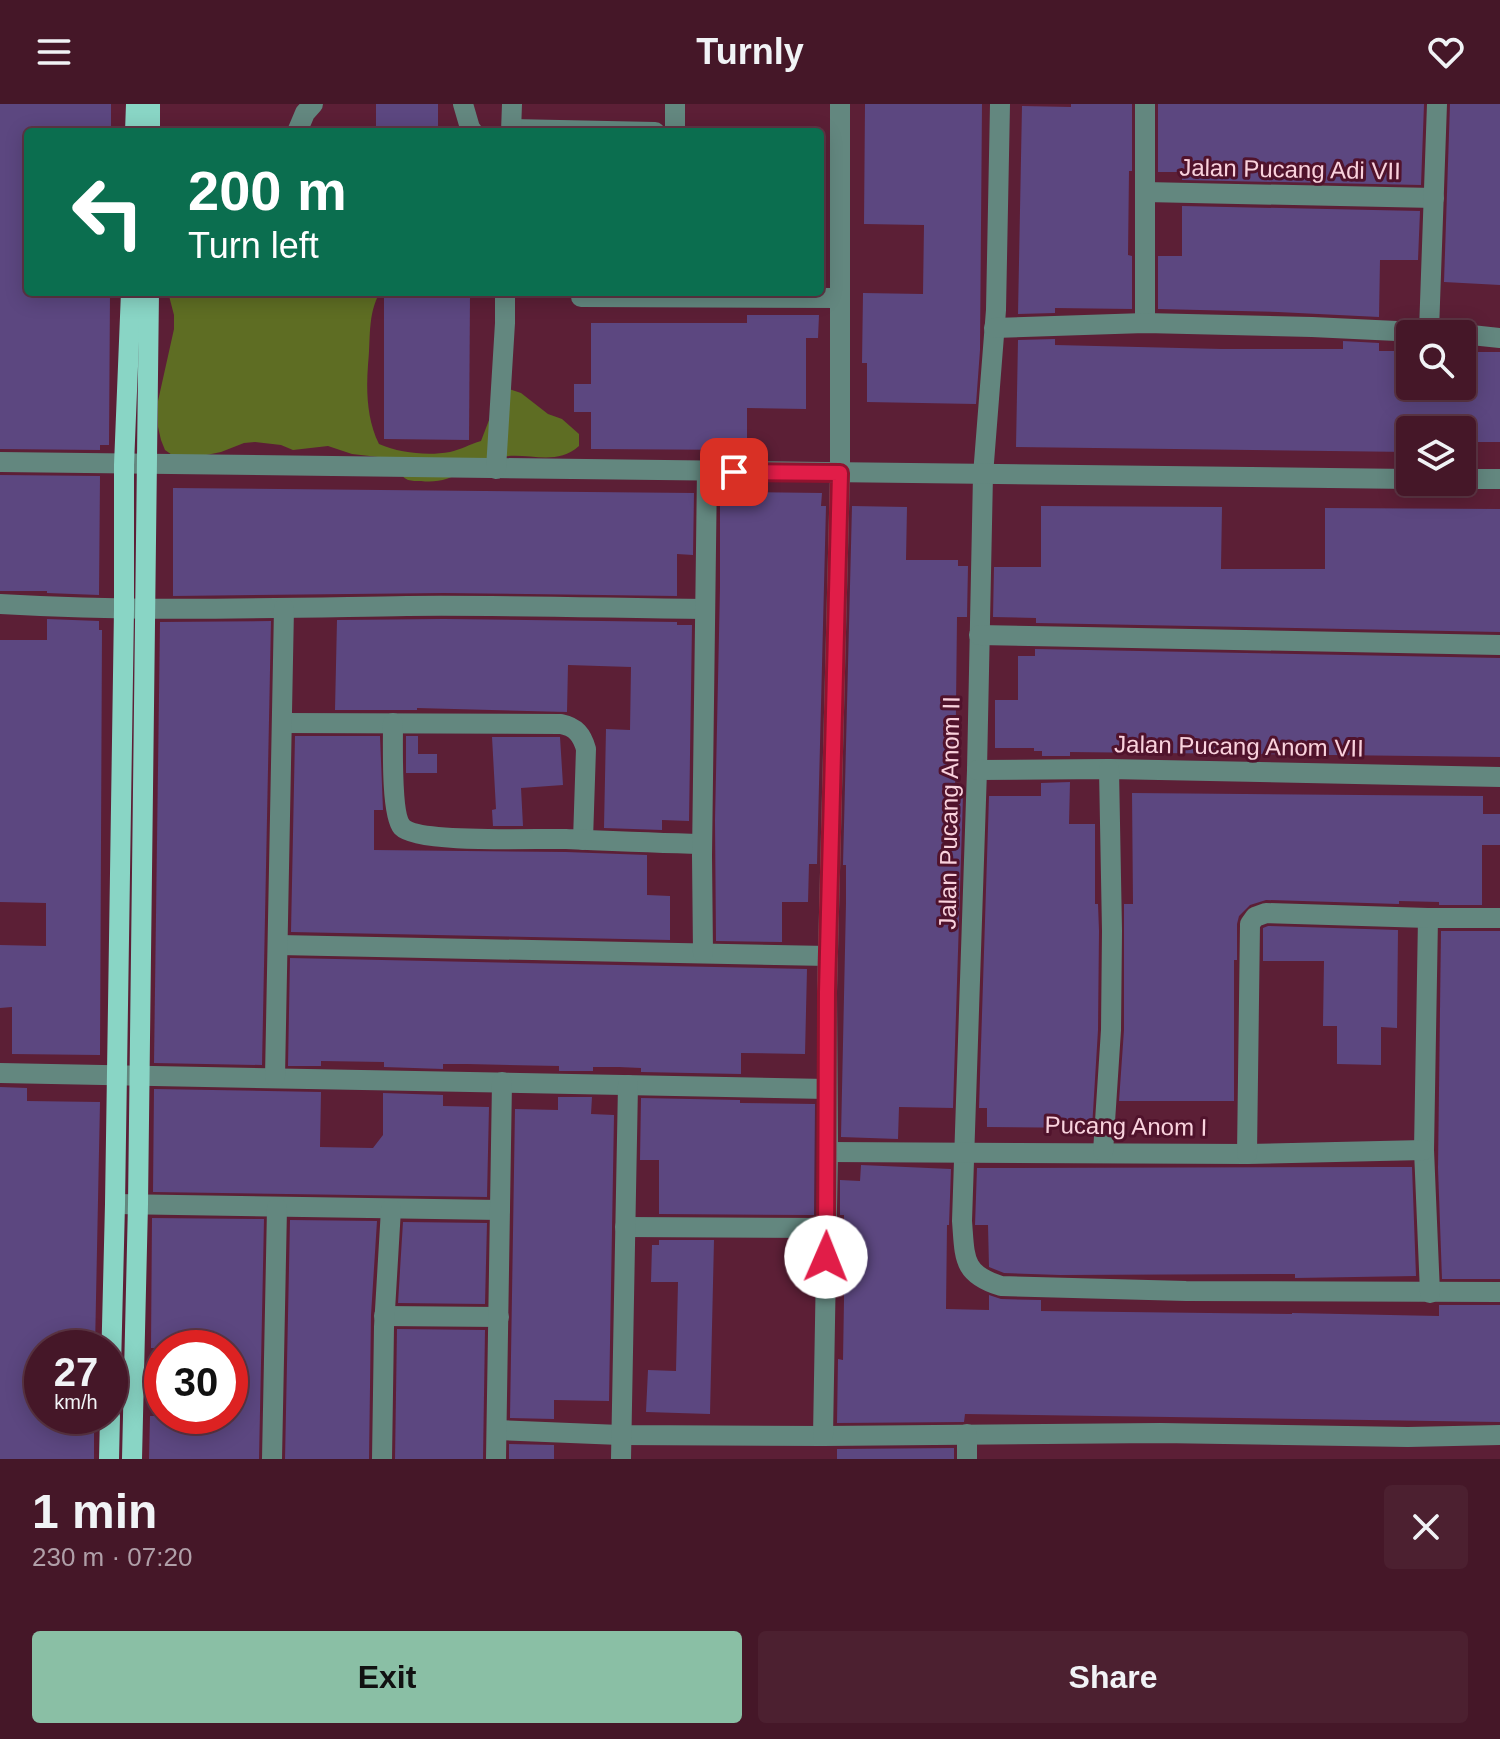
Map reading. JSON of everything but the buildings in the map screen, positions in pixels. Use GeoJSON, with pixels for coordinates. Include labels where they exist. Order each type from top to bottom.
{"type":"FeatureCollection","features":[{"type":"Feature","properties":{"kind":"main road"},"geometry":{"type":"LineString","coordinates":[[135,128],[136,104]]}},
{"type":"Feature","properties":{"kind":"main road"},"geometry":{"type":"LineString","coordinates":[[150,104],[150,128]]}},
{"type":"Feature","properties":{"kind":"main road"},"geometry":{"type":"LineString","coordinates":[[112,1330],[124,465],[131,296]]}},
{"type":"Feature","properties":{"kind":"main road"},"geometry":{"type":"LineString","coordinates":[[132,1459],[149,296]]}},
{"type":"Feature","properties":{"kind":"main road"},"geometry":{"type":"LineString","coordinates":[[109,1459],[110,1434]]}},
{"type":"Feature","properties":{"kind":"street"},"geometry":{"type":"LineString","coordinates":[[299,128],[313,104]]}},
{"type":"Feature","properties":{"kind":"street"},"geometry":{"type":"LineString","coordinates":[[463,104],[470,128]]}},
{"type":"Feature","properties":{"kind":"street"},"geometry":{"type":"LineString","coordinates":[[512,104],[512,128]]}},
{"type":"Feature","properties":{"kind":"street"},"geometry":{"type":"LineString","coordinates":[[675,104],[675,128]]}},
{"type":"Feature","properties":{"kind":"street"},"geometry":{"type":"LineString","coordinates":[[823,1436],[828,956],[840,473],[840,298],[830,135],[840,104]]}},
{"type":"Feature","properties":{"kind":"street","name":"Jalan Pucang Anom II"},"geometry":{"type":"LineString","coordinates":[[1000,104],[994,328],[983,475],[962,1221],[968,1263],[974,1273],[986,1282],[1001,1286],[1186,1291],[1500,1292]]}},
{"type":"Feature","properties":{"kind":"street"},"geometry":{"type":"LineString","coordinates":[[1145,104],[1145,323]]}},
{"type":"Feature","properties":{"kind":"street"},"geometry":{"type":"LineString","coordinates":[[1429,320],[1437,104]]}},
{"type":"Feature","properties":{"kind":"street","name":"Jalan Pucang Adi VII"},"geometry":{"type":"LineString","coordinates":[[1145,192],[1434,198]]}},
{"type":"Feature","properties":{"kind":"street"},"geometry":{"type":"LineString","coordinates":[[496,469],[505,296]]}},
{"type":"Feature","properties":{"kind":"street"},"geometry":{"type":"LineString","coordinates":[[581,297],[840,298]]}},
{"type":"Feature","properties":{"kind":"street"},"geometry":{"type":"LineString","coordinates":[[994,328],[1145,323],[1396,330]]}},
{"type":"Feature","properties":{"kind":"street"},"geometry":{"type":"LineString","coordinates":[[1476,336],[1500,338]]}},
{"type":"Feature","properties":{"kind":"street"},"geometry":{"type":"LineString","coordinates":[[0,462],[1396,479]]}},
{"type":"Feature","properties":{"kind":"street"},"geometry":{"type":"LineString","coordinates":[[703,953],[707,471]]}},
{"type":"Feature","properties":{"kind":"street"},"geometry":{"type":"LineString","coordinates":[[1476,479],[1500,479]]}},
{"type":"Feature","properties":{"kind":"street"},"geometry":{"type":"LineString","coordinates":[[0,604],[124,609],[426,606],[705,609]]}},
{"type":"Feature","properties":{"kind":"street"},"geometry":{"type":"LineString","coordinates":[[275,1077],[284,608]]}},
{"type":"Feature","properties":{"kind":"street"},"geometry":{"type":"LineString","coordinates":[[979,635],[1500,645]]}},
{"type":"Feature","properties":{"kind":"street"},"geometry":{"type":"LineString","coordinates":[[282,723],[571,726],[583,738],[586,749],[583,840]]}},
{"type":"Feature","properties":{"kind":"street"},"geometry":{"type":"LineString","coordinates":[[393,723],[395,814],[403,828],[412,833],[468,839],[702,844]]}},
{"type":"Feature","properties":{"kind":"street"},"geometry":{"type":"LineString","coordinates":[[1103,1152],[1111,1030],[1109,769]]}},
{"type":"Feature","properties":{"kind":"street","name":"Jalan Pucang Anom VII"},"geometry":{"type":"LineString","coordinates":[[977,770],[1109,769],[1500,777]]}},
{"type":"Feature","properties":{"kind":"street"},"geometry":{"type":"LineString","coordinates":[[1247,1154],[1252,920],[1266,913],[1500,918]]}},
{"type":"Feature","properties":{"kind":"street"},"geometry":{"type":"LineString","coordinates":[[1428,918],[1424,1150],[1430,1293]]}},
{"type":"Feature","properties":{"kind":"street"},"geometry":{"type":"LineString","coordinates":[[279,945],[828,956]]}},
{"type":"Feature","properties":{"kind":"street"},"geometry":{"type":"LineString","coordinates":[[0,1073],[827,1089]]}},
{"type":"Feature","properties":{"kind":"street"},"geometry":{"type":"LineString","coordinates":[[496,1459],[502,1082]]}},
{"type":"Feature","properties":{"kind":"street"},"geometry":{"type":"LineString","coordinates":[[621,1459],[628,1085]]}},
{"type":"Feature","properties":{"kind":"street","name":"Pucang Anom I"},"geometry":{"type":"LineString","coordinates":[[828,1152],[1247,1154],[1424,1150]]}},
{"type":"Feature","properties":{"kind":"street"},"geometry":{"type":"LineString","coordinates":[[115,1204],[500,1210]]}},
{"type":"Feature","properties":{"kind":"street"},"geometry":{"type":"LineString","coordinates":[[272,1459],[277,1208]]}},
{"type":"Feature","properties":{"kind":"street"},"geometry":{"type":"LineString","coordinates":[[382,1459],[384,1316],[391,1209]]}},
{"type":"Feature","properties":{"kind":"street"},"geometry":{"type":"LineString","coordinates":[[625,1227],[827,1228]]}},
{"type":"Feature","properties":{"kind":"street"},"geometry":{"type":"LineString","coordinates":[[384,1316],[499,1317]]}},
{"type":"Feature","properties":{"kind":"street"},"geometry":{"type":"LineString","coordinates":[[497,1430],[620,1435],[1500,1435]]}},
{"type":"Feature","properties":{"kind":"street"},"geometry":{"type":"LineString","coordinates":[[967,1434],[967,1459]]}},
{"type":"Feature","properties":{"kind":"green space"},"geometry":{"type":"Polygon","coordinates":[[[169,296],[378,296],[371,319],[367,385],[370,415],[379,444],[405,452],[432,454],[454,451],[481,441],[499,394],[509,389],[521,393],[548,414],[562,419],[579,434],[579,446],[560,456],[496,458],[451,477],[432,481],[408,480],[387,458],[352,454],[328,446],[293,450],[281,445],[255,442],[187,459],[175,457],[165,450],[158,427],[158,401],[174,329],[169,296]]]}},
{"type":"Feature","properties":{"kind":"route"},"geometry":{"type":"LineString","coordinates":[[734,472],[840,473],[827,992],[826,1257]]}}]}
